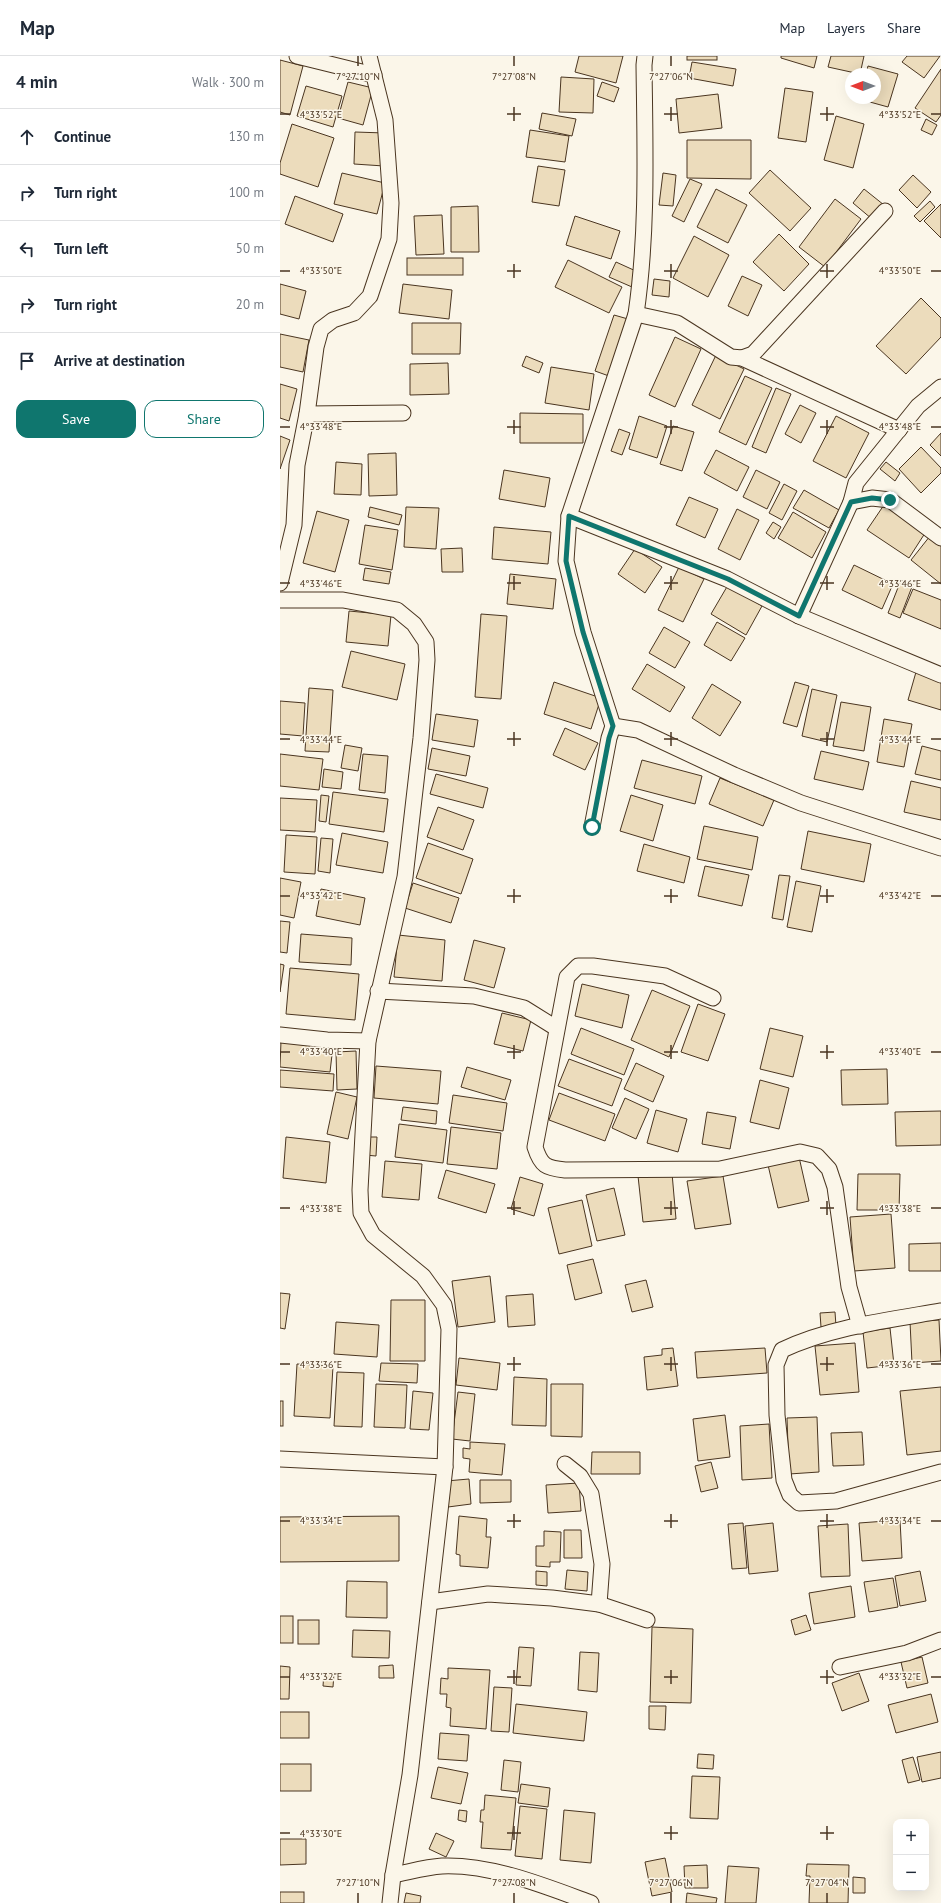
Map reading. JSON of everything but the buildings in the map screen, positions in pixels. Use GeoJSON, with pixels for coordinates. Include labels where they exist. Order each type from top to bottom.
{"type":"FeatureCollection","features":[{"type":"Feature","properties":{"kind":"street"},"geometry":{"type":"LineString","coordinates":[[297,56],[374,75]]}},
{"type":"Feature","properties":{"kind":"street"},"geometry":{"type":"LineString","coordinates":[[280,583],[294,525],[297,465],[307,414],[316,347],[321,329],[333,320],[354,314],[370,296],[389,240],[391,203],[385,120],[369,56]]}},
{"type":"Feature","properties":{"kind":"street"},"geometry":{"type":"LineString","coordinates":[[592,827],[609,738],[613,726],[583,632],[566,561],[569,516],[636,314],[641,282],[646,162],[645,56]]}},
{"type":"Feature","properties":{"kind":"street"},"geometry":{"type":"LineString","coordinates":[[742,358],[753,354],[763,344],[885,211]]}},
{"type":"Feature","properties":{"kind":"street"},"geometry":{"type":"LineString","coordinates":[[636,314],[677,323],[731,357],[742,358],[899,430]]}},
{"type":"Feature","properties":{"kind":"street"},"geometry":{"type":"LineString","coordinates":[[799,616],[851,502],[856,483],[918,406],[941,387]]}},
{"type":"Feature","properties":{"kind":"street"},"geometry":{"type":"LineString","coordinates":[[307,414],[403,413]]}},
{"type":"Feature","properties":{"kind":"street"},"geometry":{"type":"LineString","coordinates":[[851,502],[872,498],[890,500],[941,538]]}},
{"type":"Feature","properties":{"kind":"street"},"geometry":{"type":"LineString","coordinates":[[569,516],[728,579],[799,616],[941,675]]}},
{"type":"Feature","properties":{"kind":"street"},"geometry":{"type":"LineString","coordinates":[[280,600],[343,600],[397,610],[414,624],[426,642],[427,660],[421,738],[405,876],[368,1041],[360,1190],[361,1213],[373,1235],[423,1276],[444,1305],[449,1329],[445,1467],[410,1775],[393,1875],[390,1903]]}},
{"type":"Feature","properties":{"kind":"street"},"geometry":{"type":"LineString","coordinates":[[613,726],[638,730],[734,775],[801,803],[941,848]]}},
{"type":"Feature","properties":{"kind":"street"},"geometry":{"type":"LineString","coordinates":[[713,998],[665,976],[593,966],[578,966],[567,977],[556,1028],[535,1147],[540,1162],[551,1168],[565,1170],[720,1169],[800,1152],[817,1156],[829,1169],[835,1187],[849,1287],[860,1326]]}},
{"type":"Feature","properties":{"kind":"street"},"geometry":{"type":"LineString","coordinates":[[378,991],[474,996],[524,1008],[556,1028]]}},
{"type":"Feature","properties":{"kind":"street"},"geometry":{"type":"LineString","coordinates":[[280,1034],[326,1040],[368,1041]]}},
{"type":"Feature","properties":{"kind":"street"},"geometry":{"type":"LineString","coordinates":[[941,1311],[860,1326],[798,1343],[782,1350],[776,1365],[779,1429],[784,1480],[790,1495],[799,1503],[836,1501],[941,1472]]}},
{"type":"Feature","properties":{"kind":"street"},"geometry":{"type":"LineString","coordinates":[[280,1459],[445,1467]]}},
{"type":"Feature","properties":{"kind":"street"},"geometry":{"type":"LineString","coordinates":[[565,1464],[580,1476],[591,1494],[602,1564],[599,1604]]}},
{"type":"Feature","properties":{"kind":"street"},"geometry":{"type":"LineString","coordinates":[[430,1602],[488,1594],[599,1604],[648,1620]]}},
{"type":"Feature","properties":{"kind":"street"},"geometry":{"type":"LineString","coordinates":[[840,1667],[907,1653],[941,1640]]}},
{"type":"Feature","properties":{"kind":"street"},"geometry":{"type":"LineString","coordinates":[[393,1875],[441,1866],[482,1868],[556,1890],[591,1903]]}},
{"type":"Feature","properties":{"kind":"route"},"geometry":{"type":"LineString","coordinates":[[592,827],[609,738],[613,726],[583,632],[566,561],[569,516],[728,579],[799,616],[851,502],[872,498],[890,500]]}}]}
